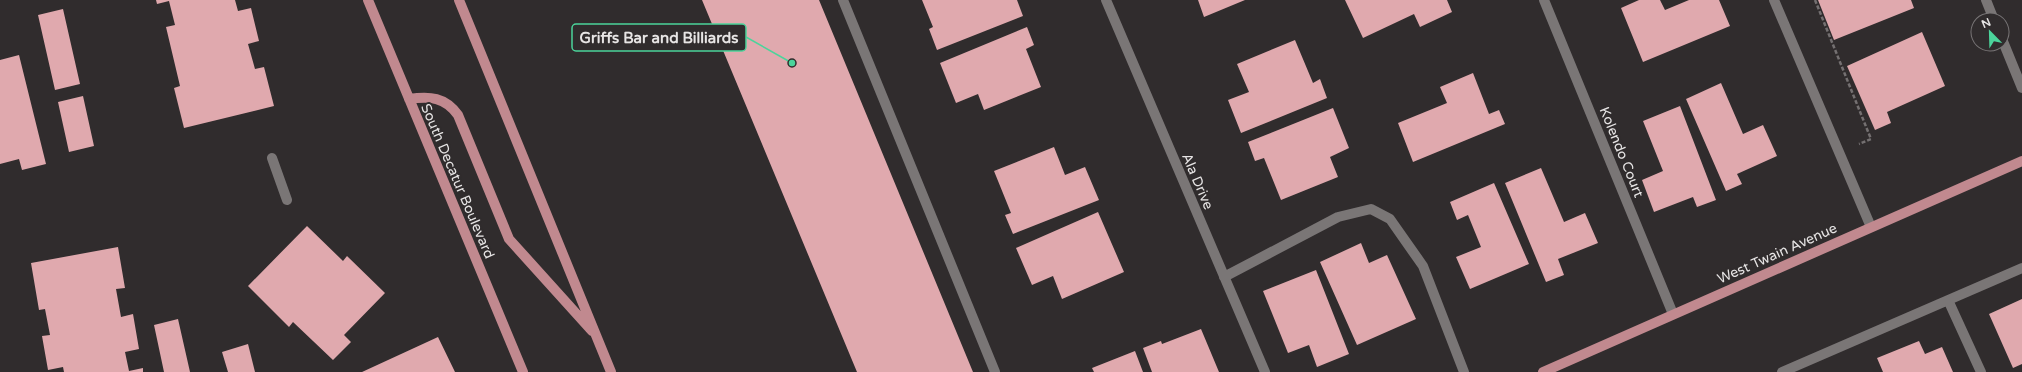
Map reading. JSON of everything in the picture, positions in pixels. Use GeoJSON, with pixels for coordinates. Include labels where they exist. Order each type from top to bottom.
{"type":"FeatureCollection","features":[{"type":"Feature","properties":{"kind":"main road","name":"South Decatur Boulevard"},"geometry":{"type":"LineString","coordinates":[[368,0],[523,372]]}},
{"type":"Feature","properties":{"kind":"main road"},"geometry":{"type":"LineString","coordinates":[[459,0],[611,372]]}},
{"type":"Feature","properties":{"kind":"main road"},"geometry":{"type":"LineString","coordinates":[[409,99],[425,97],[440,99],[453,108],[458,115],[509,239],[597,337]]}},
{"type":"Feature","properties":{"kind":"main road","name":"West Twain Avenue"},"geometry":{"type":"LineString","coordinates":[[1543,372],[2022,161]]}},
{"type":"Feature","properties":{"kind":"street"},"geometry":{"type":"LineString","coordinates":[[843,0],[995,372]]}},
{"type":"Feature","properties":{"kind":"street","name":"Ala Drive"},"geometry":{"type":"LineString","coordinates":[[1106,0],[1265,372]]}},
{"type":"Feature","properties":{"kind":"street","name":"Kolendo Court"},"geometry":{"type":"LineString","coordinates":[[1544,0],[1673,314]]}},
{"type":"Feature","properties":{"kind":"street"},"geometry":{"type":"LineString","coordinates":[[1774,0],[1871,227]]}},
{"type":"Feature","properties":{"kind":"street"},"geometry":{"type":"LineString","coordinates":[[1986,0],[1991,12]]}},
{"type":"Feature","properties":{"kind":"street"},"geometry":{"type":"LineString","coordinates":[[2007,52],[2022,88]]}},
{"type":"Feature","properties":{"kind":"street"},"geometry":{"type":"LineString","coordinates":[[272,158],[287,200]]}},
{"type":"Feature","properties":{"kind":"street"},"geometry":{"type":"LineString","coordinates":[[1224,277],[1338,217],[1371,209],[1390,219],[1423,266],[1464,372]]}},
{"type":"Feature","properties":{"kind":"street"},"geometry":{"type":"LineString","coordinates":[[1782,372],[2022,268]]}},
{"type":"Feature","properties":{"kind":"street"},"geometry":{"type":"LineString","coordinates":[[1948,300],[1981,372]]}},
{"type":"Feature","properties":{"kind":"path"},"geometry":{"type":"LineString","coordinates":[[1815,0],[1871,139],[1839,152]]}},
{"type":"Feature","properties":{"kind":"building"},"geometry":{"type":"Polygon","coordinates":[[[156,0],[235,0],[238,11],[251,8],[259,41],[248,44],[255,69],[264,67],[274,106],[184,128],[174,88],[180,86],[166,27],[175,25],[169,1],[157,4],[156,0]]]}},
{"type":"Feature","properties":{"kind":"building"},"geometry":{"type":"Polygon","coordinates":[[[702,0],[819,0],[973,372],[857,372],[702,0]]]}},
{"type":"Feature","properties":{"kind":"building"},"geometry":{"type":"Polygon","coordinates":[[[922,0],[1017,0],[1023,16],[937,50],[929,29],[933,27],[922,0]]]}},
{"type":"Feature","properties":{"kind":"building"},"geometry":{"type":"Polygon","coordinates":[[[1198,0],[1245,0],[1204,17],[1198,0]]]}},
{"type":"Feature","properties":{"kind":"building"},"geometry":{"type":"Polygon","coordinates":[[[1345,0],[1447,0],[1452,12],[1420,27],[1414,14],[1363,38],[1345,0]]]}},
{"type":"Feature","properties":{"kind":"building"},"geometry":{"type":"Polygon","coordinates":[[[1639,0],[1660,0],[1665,10],[1689,0],[1719,0],[1730,26],[1643,62],[1621,8],[1639,0]]]}},
{"type":"Feature","properties":{"kind":"building"},"geometry":{"type":"Polygon","coordinates":[[[1818,0],[1911,0],[1914,8],[1834,40],[1818,0]]]}},
{"type":"Feature","properties":{"kind":"building"},"geometry":{"type":"Polygon","coordinates":[[[63,9],[80,84],[55,90],[38,15],[63,9]]]}},
{"type":"Feature","properties":{"kind":"building"},"geometry":{"type":"Polygon","coordinates":[[[1027,27],[1034,45],[1026,49],[1041,87],[984,110],[978,94],[956,103],[940,63],[1027,27]]]}},
{"type":"Feature","properties":{"kind":"building"},"geometry":{"type":"Polygon","coordinates":[[[1922,32],[1945,86],[1887,112],[1891,123],[1875,130],[1847,66],[1922,32]]]}},
{"type":"Feature","properties":{"kind":"building"},"geometry":{"type":"Polygon","coordinates":[[[1295,40],[1313,83],[1320,79],[1327,98],[1241,133],[1228,100],[1249,92],[1237,64],[1295,40]]]}},
{"type":"Feature","properties":{"kind":"building"},"geometry":{"type":"Polygon","coordinates":[[[19,55],[46,164],[22,170],[19,159],[0,164],[0,60],[19,55]]]}},
{"type":"Feature","properties":{"kind":"building"},"geometry":{"type":"Polygon","coordinates":[[[1473,73],[1489,114],[1499,110],[1505,124],[1413,162],[1398,123],[1447,103],[1440,87],[1473,73]]]}},
{"type":"Feature","properties":{"kind":"building"},"geometry":{"type":"Polygon","coordinates":[[[1721,83],[1743,134],[1763,125],[1777,156],[1737,174],[1742,184],[1726,191],[1686,99],[1721,83]]]}},
{"type":"Feature","properties":{"kind":"building"},"geometry":{"type":"Polygon","coordinates":[[[83,96],[94,146],[69,152],[58,102],[83,96]]]}},
{"type":"Feature","properties":{"kind":"building"},"geometry":{"type":"Polygon","coordinates":[[[1680,106],[1716,200],[1697,207],[1693,197],[1654,212],[1642,180],[1663,171],[1643,121],[1680,106]]]}},
{"type":"Feature","properties":{"kind":"building"},"geometry":{"type":"Polygon","coordinates":[[[1333,108],[1349,148],[1330,157],[1338,177],[1281,200],[1264,158],[1255,161],[1248,142],[1333,108]]]}},
{"type":"Feature","properties":{"kind":"building"},"geometry":{"type":"Polygon","coordinates":[[[1054,147],[1065,175],[1085,167],[1099,200],[1013,234],[1005,215],[1011,213],[994,171],[1054,147]]]}},
{"type":"Feature","properties":{"kind":"building"},"geometry":{"type":"Polygon","coordinates":[[[1541,168],[1564,222],[1585,213],[1598,243],[1558,259],[1564,275],[1546,282],[1505,183],[1541,168]]]}},
{"type":"Feature","properties":{"kind":"building"},"geometry":{"type":"Polygon","coordinates":[[[1494,183],[1529,264],[1470,289],[1456,257],[1481,247],[1468,215],[1457,220],[1450,202],[1494,183]]]}},
{"type":"Feature","properties":{"kind":"building"},"geometry":{"type":"Polygon","coordinates":[[[1098,212],[1124,272],[1062,299],[1053,276],[1032,285],[1016,248],[1098,212]]]}},
{"type":"Feature","properties":{"kind":"building"},"geometry":{"type":"Polygon","coordinates":[[[307,226],[343,261],[347,256],[385,293],[344,335],[351,342],[333,360],[293,322],[289,327],[248,286],[307,226]]]}},
{"type":"Feature","properties":{"kind":"building"},"geometry":{"type":"Polygon","coordinates":[[[1361,243],[1369,263],[1387,255],[1416,319],[1357,345],[1320,262],[1361,243]]]}},
{"type":"Feature","properties":{"kind":"building"},"geometry":{"type":"Polygon","coordinates":[[[118,247],[125,288],[116,289],[121,317],[133,314],[139,349],[125,352],[129,371],[143,368],[143,372],[64,372],[63,367],[48,370],[42,336],[50,335],[45,309],[39,310],[31,263],[118,247]]]}},
{"type":"Feature","properties":{"kind":"building"},"geometry":{"type":"Polygon","coordinates":[[[1316,270],[1349,354],[1317,367],[1309,345],[1288,353],[1263,291],[1316,270]]]}},
{"type":"Feature","properties":{"kind":"building"},"geometry":{"type":"Polygon","coordinates":[[[2022,299],[2022,364],[2013,368],[1989,314],[2022,299]]]}},
{"type":"Feature","properties":{"kind":"building"},"geometry":{"type":"Polygon","coordinates":[[[178,319],[190,372],[164,372],[154,325],[178,319]]]}},
{"type":"Feature","properties":{"kind":"building"},"geometry":{"type":"Polygon","coordinates":[[[1201,329],[1219,372],[1152,372],[1143,348],[1161,341],[1162,344],[1201,329]]]}},
{"type":"Feature","properties":{"kind":"building"},"geometry":{"type":"Polygon","coordinates":[[[438,337],[455,372],[362,372],[438,337]]]}},
{"type":"Feature","properties":{"kind":"building"},"geometry":{"type":"Polygon","coordinates":[[[1919,341],[1925,354],[1942,347],[1953,372],[1883,372],[1877,358],[1919,341]]]}},
{"type":"Feature","properties":{"kind":"building"},"geometry":{"type":"Polygon","coordinates":[[[248,344],[255,372],[228,372],[222,352],[248,344]]]}},
{"type":"Feature","properties":{"kind":"building"},"geometry":{"type":"Polygon","coordinates":[[[1135,351],[1143,372],[1094,372],[1092,368],[1135,351]]]}},
{"type":"Feature","properties":{"kind":"place","name":"Griffs Bar and Billiards"},"geometry":{"type":"Point","coordinates":[792,63]}}]}
